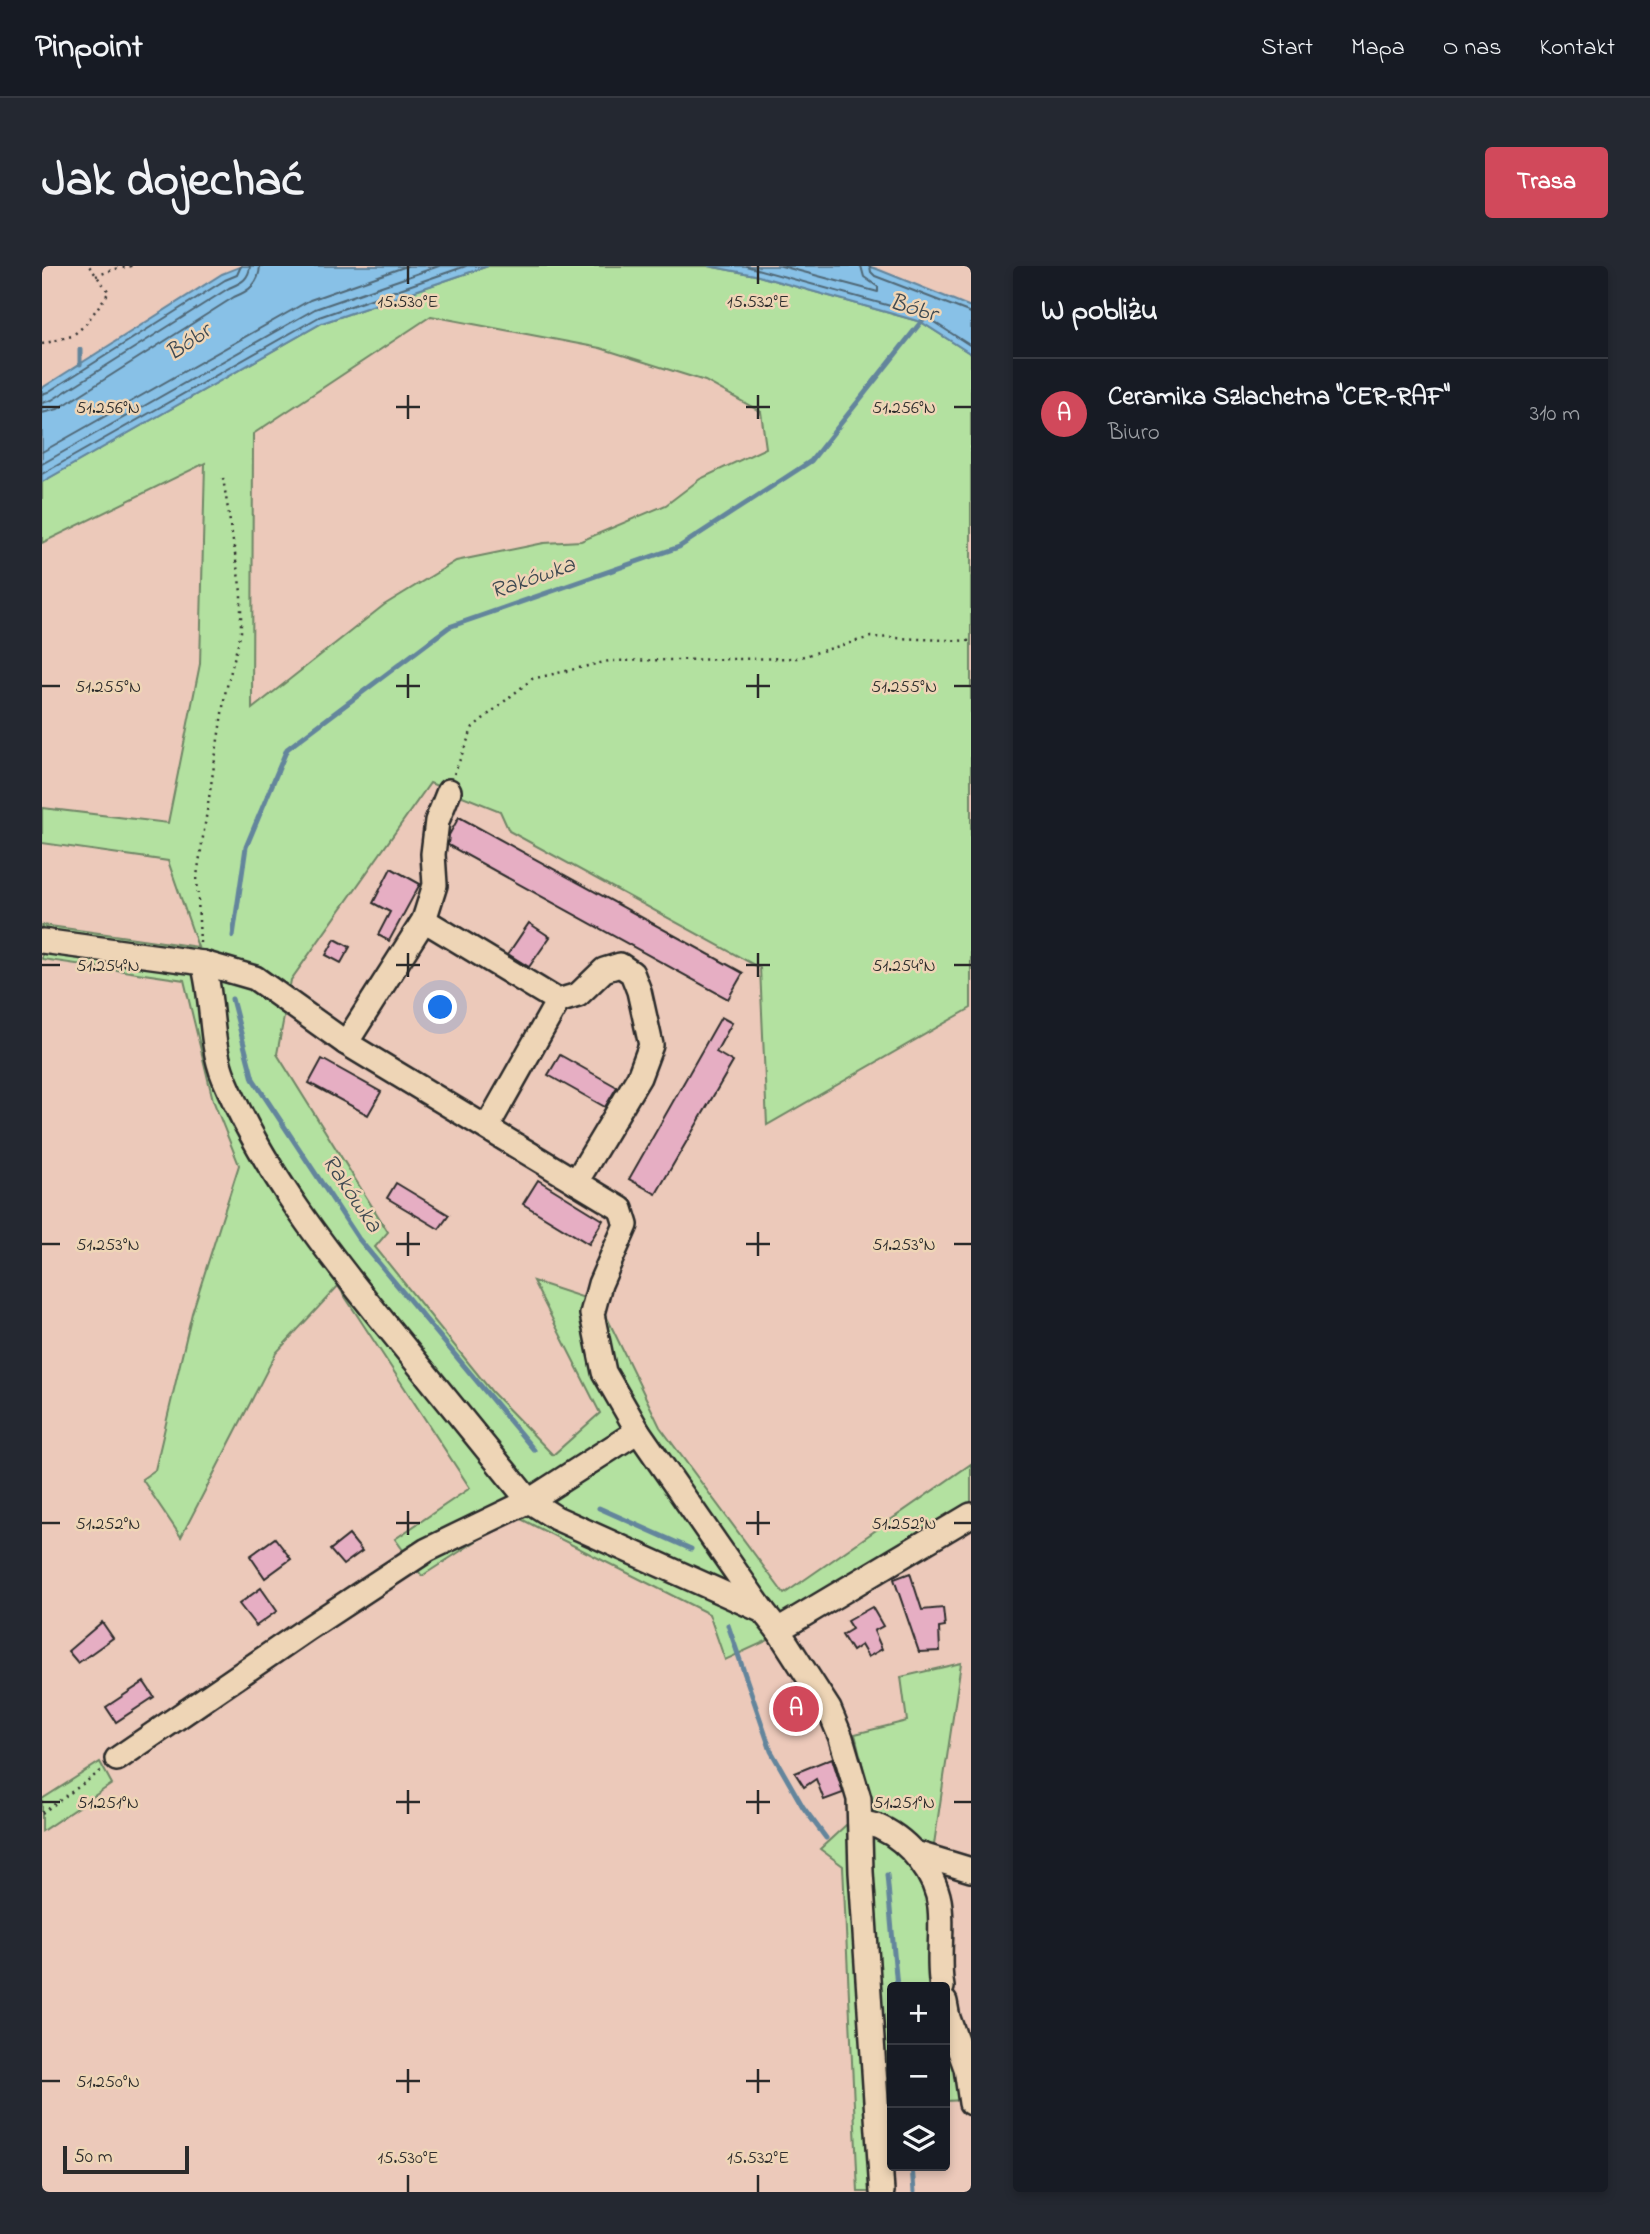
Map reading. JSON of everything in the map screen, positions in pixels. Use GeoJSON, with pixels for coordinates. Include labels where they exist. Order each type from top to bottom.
{"type":"FeatureCollection","features":[{"type":"Feature","properties":{"kind":"street"},"geometry":{"type":"LineString","coordinates":[[346,1043],[424,920],[435,885],[433,854],[437,821],[449,790]]}},
{"type":"Feature","properties":{"kind":"street"},"geometry":{"type":"LineString","coordinates":[[424,920],[558,1001]]}},
{"type":"Feature","properties":{"kind":"street"},"geometry":{"type":"LineString","coordinates":[[42,941],[202,963],[255,978],[346,1043],[621,1209],[626,1224],[600,1284],[592,1314],[604,1372],[638,1431],[778,1630],[830,1709],[859,1799],[861,1872],[882,2192]]}},
{"type":"Feature","properties":{"kind":"street"},"geometry":{"type":"LineString","coordinates":[[202,963],[208,984],[213,1035],[223,1075],[237,1106],[290,1198],[347,1276],[528,1501],[556,1518],[764,1611]]}},
{"type":"Feature","properties":{"kind":"street"},"geometry":{"type":"LineString","coordinates":[[487,1128],[558,1001],[578,995],[604,970],[620,965],[632,973],[636,982],[650,1045],[639,1077],[576,1182]]}},
{"type":"Feature","properties":{"kind":"street"},"geometry":{"type":"LineString","coordinates":[[117,1759],[427,1550],[528,1501],[638,1431]]}},
{"type":"Feature","properties":{"kind":"street"},"geometry":{"type":"LineString","coordinates":[[778,1630],[971,1515]]}},
{"type":"Feature","properties":{"kind":"street"},"geometry":{"type":"LineString","coordinates":[[860,1822],[882,1828],[915,1853],[967,1870]]}},
{"type":"Feature","properties":{"kind":"street"},"geometry":{"type":"LineString","coordinates":[[915,1853],[932,1879],[940,1905]]}},
{"type":"Feature","properties":{"kind":"street"},"geometry":{"type":"LineString","coordinates":[[941,1982],[940,1905],[948,1880],[967,1870]]}},
{"type":"Feature","properties":{"kind":"street"},"geometry":{"type":"LineString","coordinates":[[950,2024],[966,2068],[971,2103]]}},
{"type":"Feature","properties":{"kind":"path"},"geometry":{"type":"LineString","coordinates":[[42,344],[72,336],[109,292],[89,266]]}},
{"type":"Feature","properties":{"kind":"path"},"geometry":{"type":"LineString","coordinates":[[96,276],[132,266]]}},
{"type":"Feature","properties":{"kind":"path"},"geometry":{"type":"LineString","coordinates":[[202,963],[197,926],[197,876],[225,694],[241,632],[241,592],[223,478]]}},
{"type":"Feature","properties":{"kind":"path"},"geometry":{"type":"LineString","coordinates":[[449,790],[473,727],[532,679],[609,660],[797,658],[871,637],[971,641]]}},
{"type":"Feature","properties":{"kind":"path"},"geometry":{"type":"LineString","coordinates":[[42,1813],[117,1759]]}},
{"type":"Feature","properties":{"kind":"green space"},"geometry":{"type":"Polygon","coordinates":[[[488,266],[708,266],[755,275],[921,322],[971,354],[971,1008],[767,1125],[760,968],[509,831],[500,811],[430,783],[291,980],[277,1054],[388,1232],[375,1247],[492,1392],[553,1455],[600,1413],[533,1281],[600,1303],[660,1427],[784,1594],[971,1464],[971,1519],[825,1614],[725,1660],[709,1614],[515,1516],[422,1576],[395,1539],[470,1488],[338,1286],[276,1353],[181,1537],[142,1479],[155,1470],[192,1313],[239,1165],[213,1100],[184,980],[42,959],[42,925],[198,947],[168,861],[42,843],[42,808],[168,823],[200,664],[205,463],[42,543],[42,482],[322,323],[488,266]],[[431,316],[253,434],[252,709],[384,605],[456,561],[544,543],[581,541],[666,505],[700,479],[766,448],[761,412],[705,381],[600,348],[431,316]]]}},
{"type":"Feature","properties":{"kind":"green space"},"geometry":{"type":"Polygon","coordinates":[[[961,1663],[933,1851],[936,1982],[887,1982],[887,2102],[883,2102],[888,2192],[858,2192],[843,1866],[820,1849],[871,1802],[855,1734],[907,1721],[901,1677],[961,1663]]]}},
{"type":"Feature","properties":{"kind":"green space"},"geometry":{"type":"Polygon","coordinates":[[[100,1762],[112,1784],[42,1831],[42,1799],[100,1762]]]}},
{"type":"Feature","properties":{"kind":"green space"},"geometry":{"type":"Polygon","coordinates":[[[950,2050],[965,2100],[950,2101],[950,2050]]]}},
{"type":"Feature","properties":{"kind":"water","name":"Bóbr"},"geometry":{"type":"Polygon","coordinates":[[[242,266],[488,266],[322,323],[42,482],[42,388],[222,274],[242,266]]]}},
{"type":"Feature","properties":{"kind":"water","name":"Bóbr"},"geometry":{"type":"Polygon","coordinates":[[[708,266],[868,266],[877,269],[971,307],[971,354],[921,322],[755,275],[708,266]]]}},
{"type":"Feature","properties":{"kind":"building"},"geometry":{"type":"Polygon","coordinates":[[[459,817],[743,973],[728,999],[448,845],[449,835],[459,817]]]}},
{"type":"Feature","properties":{"kind":"building"},"geometry":{"type":"Polygon","coordinates":[[[391,868],[420,884],[389,941],[378,935],[390,912],[373,903],[391,868]]]}},
{"type":"Feature","properties":{"kind":"building"},"geometry":{"type":"Polygon","coordinates":[[[529,923],[550,937],[529,967],[508,954],[529,923]]]}},
{"type":"Feature","properties":{"kind":"building"},"geometry":{"type":"Polygon","coordinates":[[[335,939],[350,947],[341,963],[326,955],[335,939]]]}},
{"type":"Feature","properties":{"kind":"building"},"geometry":{"type":"Polygon","coordinates":[[[721,1017],[732,1023],[716,1052],[733,1062],[656,1194],[629,1179],[721,1017]]]}},
{"type":"Feature","properties":{"kind":"building"},"geometry":{"type":"Polygon","coordinates":[[[560,1055],[617,1087],[605,1107],[548,1075],[560,1055]]]}},
{"type":"Feature","properties":{"kind":"building"},"geometry":{"type":"Polygon","coordinates":[[[322,1059],[381,1092],[368,1115],[309,1083],[322,1059]]]}},
{"type":"Feature","properties":{"kind":"building"},"geometry":{"type":"Polygon","coordinates":[[[538,1180],[603,1220],[589,1244],[523,1204],[538,1180]]]}},
{"type":"Feature","properties":{"kind":"building"},"geometry":{"type":"Polygon","coordinates":[[[396,1183],[449,1215],[439,1229],[387,1198],[396,1183]]]}},
{"type":"Feature","properties":{"kind":"building"},"geometry":{"type":"Polygon","coordinates":[[[349,1535],[362,1551],[343,1565],[330,1550],[349,1535]]]}},
{"type":"Feature","properties":{"kind":"building"},"geometry":{"type":"Polygon","coordinates":[[[275,1538],[291,1559],[265,1578],[250,1556],[275,1538]]]}},
{"type":"Feature","properties":{"kind":"building"},"geometry":{"type":"Polygon","coordinates":[[[910,1573],[922,1610],[943,1608],[945,1627],[939,1628],[940,1651],[919,1652],[894,1579],[910,1573]]]}},
{"type":"Feature","properties":{"kind":"building"},"geometry":{"type":"Polygon","coordinates":[[[261,1588],[277,1611],[256,1626],[239,1604],[261,1588]]]}},
{"type":"Feature","properties":{"kind":"building"},"geometry":{"type":"Polygon","coordinates":[[[872,1607],[883,1626],[874,1631],[882,1649],[868,1657],[861,1645],[852,1651],[842,1635],[852,1629],[847,1621],[872,1607]]]}},
{"type":"Feature","properties":{"kind":"building"},"geometry":{"type":"Polygon","coordinates":[[[102,1622],[113,1638],[78,1663],[68,1651],[102,1622]]]}},
{"type":"Feature","properties":{"kind":"building"},"geometry":{"type":"Polygon","coordinates":[[[144,1682],[154,1697],[116,1722],[106,1707],[144,1682]]]}},
{"type":"Feature","properties":{"kind":"building"},"geometry":{"type":"Polygon","coordinates":[[[792,1683],[801,1697],[804,1696],[818,1719],[797,1731],[776,1693],[792,1683]]]}},
{"type":"Feature","properties":{"kind":"building"},"geometry":{"type":"Polygon","coordinates":[[[832,1758],[843,1793],[824,1800],[816,1779],[804,1787],[795,1773],[832,1758]]]}},
{"type":"Feature","properties":{"kind":"waterway","name":"Rakówka"},"geometry":{"type":"LineString","coordinates":[[233,936],[246,847],[287,749],[449,627],[679,547],[811,461],[925,317]]}},
{"type":"Feature","properties":{"kind":"waterway"},"geometry":{"type":"LineString","coordinates":[[80,350],[80,364]]}},
{"type":"Feature","properties":{"kind":"waterway","name":"Rakówka"},"geometry":{"type":"LineString","coordinates":[[232,999],[253,1079],[358,1238],[534,1450]]}},
{"type":"Feature","properties":{"kind":"waterway","name":"Rakówka"},"geometry":{"type":"LineString","coordinates":[[599,1508],[691,1549]]}},
{"type":"Feature","properties":{"kind":"waterway","name":"Rakówka"},"geometry":{"type":"LineString","coordinates":[[728,1625],[771,1751],[803,1807],[826,1838]]}},
{"type":"Feature","properties":{"kind":"waterway","name":"Rakówka"},"geometry":{"type":"LineString","coordinates":[[887,1875],[897,1982]]}},
{"type":"Feature","properties":{"kind":"waterway","name":"Rakówka"},"geometry":{"type":"LineString","coordinates":[[912,2171],[914,2192]]}},
{"type":"Feature","properties":{"kind":"place","name":"Ceramika Szlachetna \"CER-RAF\""},"geometry":{"type":"Point","coordinates":[796,1709]}}]}
